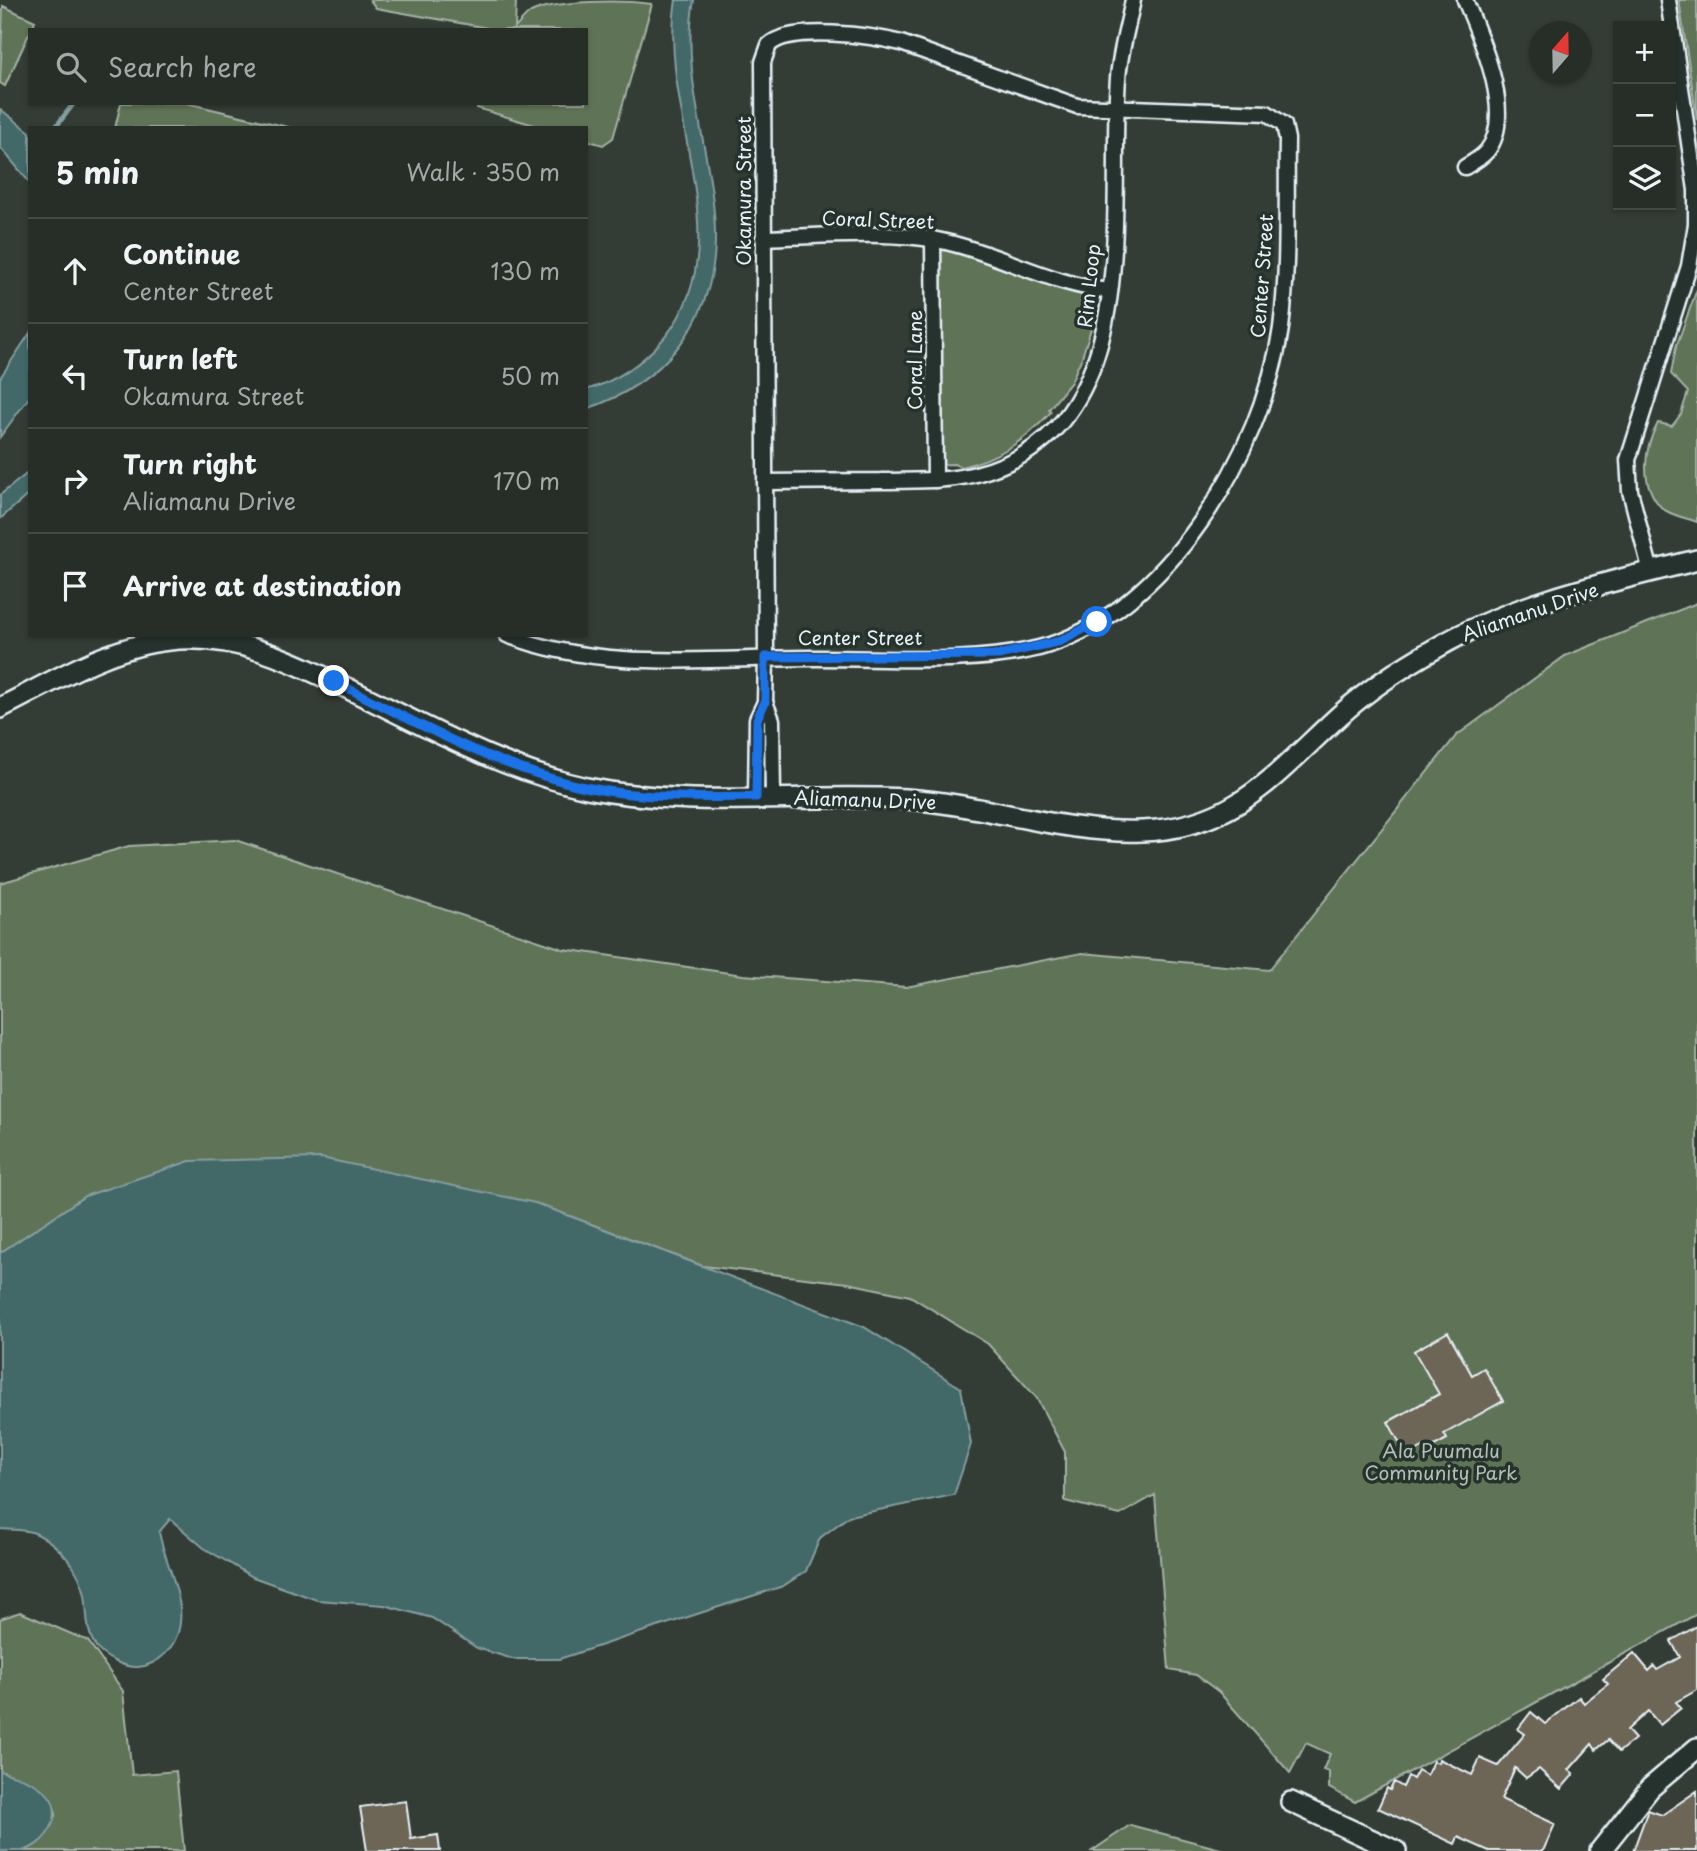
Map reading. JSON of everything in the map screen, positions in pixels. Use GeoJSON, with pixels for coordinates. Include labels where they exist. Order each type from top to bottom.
{"type":"FeatureCollection","features":[{"type":"Feature","properties":{"kind":"street","name":"Rim Loop"},"geometry":{"type":"LineString","coordinates":[[765,482],[935,480],[992,469],[1021,457],[1047,437],[1069,411],[1096,361],[1107,321],[1118,76],[1133,0]]}},
{"type":"Feature","properties":{"kind":"street"},"geometry":{"type":"LineString","coordinates":[[1465,0],[1493,76],[1496,124],[1488,150],[1465,167]]}},
{"type":"Feature","properties":{"kind":"street"},"geometry":{"type":"LineString","coordinates":[[1651,572],[1630,491],[1628,460],[1689,267],[1696,224],[1695,181],[1668,0]]}},
{"type":"Feature","properties":{"kind":"street","name":"Okamura Street"},"geometry":{"type":"LineString","coordinates":[[764,797],[772,720],[765,702],[763,56],[769,44],[778,37],[821,34],[884,38],[1055,100],[1093,108],[1117,108]]}},
{"type":"Feature","properties":{"kind":"street","name":"Center Street"},"geometry":{"type":"LineString","coordinates":[[765,657],[980,657],[1019,652],[1061,641],[1097,622],[1133,597],[1181,547],[1217,498],[1259,414],[1280,330],[1287,131],[1279,119],[1267,113],[1117,108]]}},
{"type":"Feature","properties":{"kind":"street","name":"Coral Street"},"geometry":{"type":"LineString","coordinates":[[763,238],[933,239],[1077,286],[1110,291]]}},
{"type":"Feature","properties":{"kind":"street","name":"Coral Lane"},"geometry":{"type":"LineString","coordinates":[[933,239],[935,480]]}},
{"type":"Feature","properties":{"kind":"street","name":"Aliamanu Drive"},"geometry":{"type":"LineString","coordinates":[[0,708],[93,662],[167,640],[194,639],[239,644],[309,667],[464,745],[561,781],[612,792],[667,798],[906,799],[1118,832],[1184,826],[1211,819],[1250,798],[1343,712],[1439,646],[1532,607],[1697,560]]}},
{"type":"Feature","properties":{"kind":"street"},"geometry":{"type":"LineString","coordinates":[[513,637],[548,649],[591,656],[765,657]]}},
{"type":"Feature","properties":{"kind":"street"},"geometry":{"type":"LineString","coordinates":[[1600,1851],[1650,1788],[1697,1748]]}},
{"type":"Feature","properties":{"kind":"street"},"geometry":{"type":"LineString","coordinates":[[1290,1802],[1396,1851]]}},
{"type":"Feature","properties":{"kind":"green space"},"geometry":{"type":"Polygon","coordinates":[[[370,0],[516,0],[515,28],[488,28],[376,8],[370,0]]]}},
{"type":"Feature","properties":{"kind":"green space"},"geometry":{"type":"Polygon","coordinates":[[[1679,0],[1697,0],[1697,120],[1679,0]]]}},
{"type":"Feature","properties":{"kind":"green space"},"geometry":{"type":"Polygon","coordinates":[[[573,3],[652,4],[613,138],[603,145],[588,141],[588,126],[537,126],[477,108],[478,105],[588,105],[588,28],[515,28],[531,12],[573,3]]]}},
{"type":"Feature","properties":{"kind":"green space"},"geometry":{"type":"Polygon","coordinates":[[[3,6],[35,21],[32,28],[28,28],[28,36],[5,86],[0,83],[3,6]]]}},
{"type":"Feature","properties":{"kind":"green space"},"geometry":{"type":"Polygon","coordinates":[[[121,105],[194,105],[284,126],[115,126],[121,105]]]}},
{"type":"Feature","properties":{"kind":"green space"},"geometry":{"type":"Polygon","coordinates":[[[933,239],[1094,289],[1094,319],[1082,357],[1071,382],[1049,409],[1051,412],[1031,432],[1010,447],[987,459],[961,467],[954,464],[934,465],[933,239]]]}},
{"type":"Feature","properties":{"kind":"green space"},"geometry":{"type":"Polygon","coordinates":[[[1697,289],[1697,522],[1661,507],[1649,487],[1646,465],[1649,443],[1658,423],[1672,426],[1681,414],[1688,392],[1671,374],[1676,347],[1697,289]]]}},
{"type":"Feature","properties":{"kind":"green space","name":"Ala Puumalu Community Park"},"geometry":{"type":"Polygon","coordinates":[[[1697,603],[1697,1614],[1355,1802],[1329,1788],[1329,1772],[1323,1770],[1330,1754],[1306,1743],[1290,1773],[1219,1692],[1196,1675],[1169,1670],[1155,1495],[1120,1515],[1065,1501],[1065,1452],[1036,1397],[988,1344],[910,1296],[848,1283],[703,1266],[535,1203],[85,1196],[0,1253],[0,883],[129,846],[235,840],[563,949],[743,975],[906,987],[1082,953],[1269,970],[1456,736],[1565,656],[1697,603]]]}},
{"type":"Feature","properties":{"kind":"green space"},"geometry":{"type":"Polygon","coordinates":[[[20,1612],[88,1641],[123,1691],[132,1775],[176,1771],[184,1851],[24,1851],[44,1837],[56,1814],[53,1804],[42,1790],[0,1771],[0,1619],[20,1612]]]}},
{"type":"Feature","properties":{"kind":"green space"},"geometry":{"type":"Polygon","coordinates":[[[1130,1825],[1228,1851],[1092,1851],[1130,1825]]]}},
{"type":"Feature","properties":{"kind":"water"},"geometry":{"type":"Polygon","coordinates":[[[676,0],[694,0],[690,44],[694,89],[715,222],[713,265],[702,306],[669,358],[637,385],[588,408],[588,389],[629,370],[665,337],[687,300],[697,259],[698,217],[677,86],[673,42],[676,0]]]}},
{"type":"Feature","properties":{"kind":"water"},"geometry":{"type":"Polygon","coordinates":[[[0,109],[28,130],[28,181],[0,147],[0,109]]]}},
{"type":"Feature","properties":{"kind":"water"},"geometry":{"type":"Polygon","coordinates":[[[28,336],[28,399],[0,437],[0,378],[28,336]]]}},
{"type":"Feature","properties":{"kind":"water"},"geometry":{"type":"Polygon","coordinates":[[[28,473],[28,495],[0,519],[0,495],[28,473]]]}},
{"type":"Feature","properties":{"kind":"water"},"geometry":{"type":"Polygon","coordinates":[[[321,1158],[535,1203],[864,1327],[961,1388],[971,1444],[954,1495],[849,1516],[820,1538],[806,1571],[783,1586],[559,1659],[513,1659],[477,1648],[432,1618],[384,1605],[317,1600],[253,1577],[204,1548],[170,1519],[159,1532],[178,1594],[180,1624],[175,1639],[166,1653],[150,1664],[133,1667],[115,1661],[104,1655],[92,1640],[88,1628],[85,1595],[79,1576],[68,1559],[54,1545],[37,1534],[24,1530],[0,1529],[0,1253],[85,1196],[190,1161],[321,1158]]]}},
{"type":"Feature","properties":{"kind":"water"},"geometry":{"type":"Polygon","coordinates":[[[0,1771],[39,1787],[53,1804],[54,1821],[45,1837],[22,1851],[0,1851],[0,1771]]]}},
{"type":"Feature","properties":{"kind":"building"},"geometry":{"type":"Polygon","coordinates":[[[1448,1332],[1472,1375],[1484,1368],[1503,1401],[1444,1434],[1447,1439],[1425,1451],[1423,1447],[1407,1456],[1388,1422],[1439,1394],[1414,1351],[1448,1332]]]}},
{"type":"Feature","properties":{"kind":"building"},"geometry":{"type":"Polygon","coordinates":[[[1697,1626],[1697,1690],[1676,1702],[1681,1708],[1660,1725],[1648,1711],[1627,1730],[1635,1739],[1619,1752],[1608,1740],[1596,1750],[1592,1744],[1569,1770],[1574,1774],[1561,1789],[1539,1769],[1526,1778],[1515,1768],[1501,1799],[1555,1824],[1543,1851],[1489,1851],[1458,1837],[1455,1844],[1378,1808],[1387,1788],[1390,1790],[1394,1782],[1403,1787],[1408,1776],[1413,1779],[1418,1770],[1427,1775],[1433,1761],[1438,1763],[1439,1759],[1472,1775],[1480,1758],[1498,1766],[1525,1734],[1518,1729],[1531,1712],[1545,1724],[1579,1697],[1584,1703],[1608,1684],[1603,1679],[1634,1653],[1649,1671],[1654,1666],[1657,1670],[1680,1657],[1671,1641],[1697,1626]]]}},
{"type":"Feature","properties":{"kind":"building"},"geometry":{"type":"Polygon","coordinates":[[[1697,1791],[1697,1851],[1633,1851],[1648,1810],[1662,1815],[1697,1791]]]}},
{"type":"Feature","properties":{"kind":"building"},"geometry":{"type":"Polygon","coordinates":[[[406,1801],[411,1839],[438,1835],[440,1851],[367,1851],[360,1807],[406,1801]]]}},
{"type":"Feature","properties":{"kind":"waterway"},"geometry":{"type":"LineString","coordinates":[[57,126],[72,105]]}},
{"type":"Feature","properties":{"kind":"route"},"geometry":{"type":"LineString","coordinates":[[334,681],[503,762],[586,788],[667,798],[756,797],[757,719],[765,702],[765,657],[980,657],[1040,648],[1078,634],[1097,622]]}}]}
